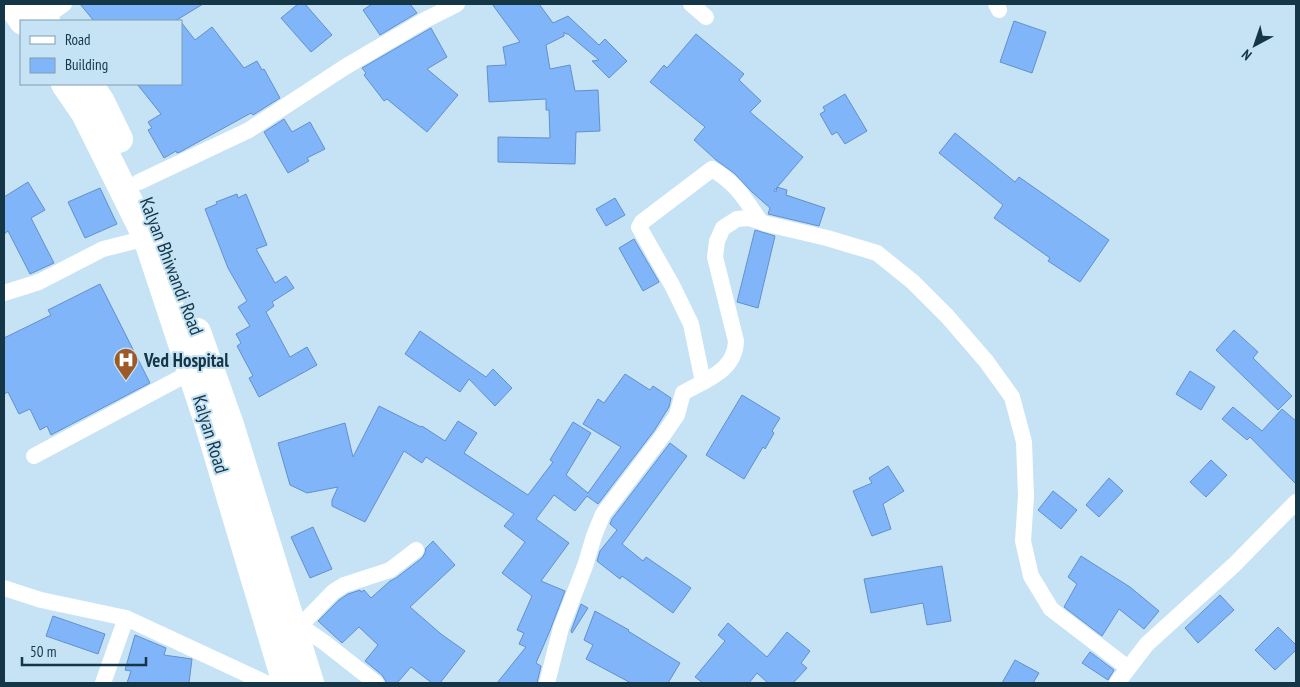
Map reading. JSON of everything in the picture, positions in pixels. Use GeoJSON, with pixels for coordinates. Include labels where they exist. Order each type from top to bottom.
{"type":"FeatureCollection","features":[{"type":"Feature","properties":{"kind":"highway"},"geometry":{"type":"LineString","coordinates":[[11,4],[42,14]]}},
{"type":"Feature","properties":{"kind":"highway","name":"Kalyan Road"},"geometry":{"type":"LineString","coordinates":[[66,85],[85,113],[147,238],[191,372],[284,618],[286,683]]}},
{"type":"Feature","properties":{"kind":"highway","name":"Kalyan Bhiwandi Road"},"geometry":{"type":"LineString","coordinates":[[90,85],[101,102],[165,238],[230,425],[284,618],[310,683]]}},
{"type":"Feature","properties":{"kind":"street"},"geometry":{"type":"LineString","coordinates":[[139,182],[249,130],[345,67],[425,20],[457,4]]}},
{"type":"Feature","properties":{"kind":"street"},"geometry":{"type":"LineString","coordinates":[[690,4],[706,17]]}},
{"type":"Feature","properties":{"kind":"street"},"geometry":{"type":"LineString","coordinates":[[703,382],[691,324],[672,285],[639,227],[642,222],[712,169],[726,178],[739,191],[760,222]]}},
{"type":"Feature","properties":{"kind":"street"},"geometry":{"type":"LineString","coordinates":[[547,683],[561,628],[603,514],[678,415],[684,393],[729,365],[736,351],[736,341],[715,257],[717,241],[723,228],[737,220],[749,218],[877,253],[913,282],[947,316],[986,361],[1012,397],[1024,442],[1026,496],[1023,541],[1031,576],[1052,609],[1128,668]]}},
{"type":"Feature","properties":{"kind":"street"},"geometry":{"type":"LineString","coordinates":[[4,293],[39,282],[103,249],[147,238]]}},
{"type":"Feature","properties":{"kind":"street"},"geometry":{"type":"LineString","coordinates":[[34,456],[191,372]]}},
{"type":"Feature","properties":{"kind":"street"},"geometry":{"type":"LineString","coordinates":[[1117,683],[1147,644],[1234,565],[1296,502]]}},
{"type":"Feature","properties":{"kind":"street"},"geometry":{"type":"LineString","coordinates":[[376,683],[284,618],[344,585],[390,570],[416,550]]}},
{"type":"Feature","properties":{"kind":"street"},"geometry":{"type":"LineString","coordinates":[[4,588],[41,600],[126,618],[266,683]]}},
{"type":"Feature","properties":{"kind":"street"},"geometry":{"type":"LineString","coordinates":[[103,683],[126,618]]}},
{"type":"Feature","properties":{"kind":"building"},"geometry":{"type":"Polygon","coordinates":[[[80,4],[203,4],[177,20],[93,20],[80,4]]]}},
{"type":"Feature","properties":{"kind":"building"},"geometry":{"type":"Polygon","coordinates":[[[298,4],[305,4],[332,35],[311,52],[281,18],[298,4]]]}},
{"type":"Feature","properties":{"kind":"building"},"geometry":{"type":"Polygon","coordinates":[[[372,4],[410,4],[417,13],[380,35],[363,10],[372,4]]]}},
{"type":"Feature","properties":{"kind":"building"},"geometry":{"type":"Polygon","coordinates":[[[492,4],[539,4],[553,23],[568,16],[599,45],[605,39],[627,61],[609,78],[592,61],[599,60],[568,34],[564,32],[564,36],[546,45],[550,69],[570,65],[575,91],[598,90],[600,131],[576,132],[575,164],[498,162],[498,137],[550,138],[549,110],[546,110],[546,99],[489,102],[487,66],[506,65],[503,47],[520,42],[492,4]]]}},
{"type":"Feature","properties":{"kind":"building"},"geometry":{"type":"Polygon","coordinates":[[[1014,21],[1046,32],[1032,73],[1000,62],[1014,21]]]}},
{"type":"Feature","properties":{"kind":"building"},"geometry":{"type":"Polygon","coordinates":[[[182,23],[195,40],[212,27],[244,68],[257,61],[262,70],[264,69],[280,98],[253,115],[251,113],[180,152],[177,153],[176,151],[164,158],[148,130],[152,128],[148,122],[161,114],[138,85],[182,85],[182,23]]]}},
{"type":"Feature","properties":{"kind":"building"},"geometry":{"type":"Polygon","coordinates":[[[431,28],[447,57],[427,69],[458,95],[427,132],[387,99],[384,101],[364,75],[366,73],[362,68],[431,28]]]}},
{"type":"Feature","properties":{"kind":"building"},"geometry":{"type":"Polygon","coordinates":[[[696,34],[744,74],[739,80],[761,101],[750,112],[803,157],[777,187],[787,190],[786,195],[825,208],[819,226],[768,214],[770,208],[734,173],[694,140],[705,127],[650,82],[664,65],[667,68],[696,34]]]}},
{"type":"Feature","properties":{"kind":"building"},"geometry":{"type":"Polygon","coordinates":[[[845,94],[867,131],[845,144],[837,132],[832,135],[820,114],[825,111],[823,107],[845,94]]]}},
{"type":"Feature","properties":{"kind":"building"},"geometry":{"type":"Polygon","coordinates":[[[284,119],[292,132],[310,122],[325,149],[307,158],[309,161],[288,173],[264,132],[284,119]]]}},
{"type":"Feature","properties":{"kind":"building"},"geometry":{"type":"Polygon","coordinates":[[[955,133],[1015,182],[1019,177],[1109,240],[1080,282],[1048,261],[1050,258],[994,218],[1003,205],[939,153],[955,133]]]}},
{"type":"Feature","properties":{"kind":"building"},"geometry":{"type":"Polygon","coordinates":[[[28,182],[45,210],[31,218],[54,263],[30,274],[8,231],[4,234],[4,197],[28,182]]]}},
{"type":"Feature","properties":{"kind":"building"},"geometry":{"type":"Polygon","coordinates":[[[100,188],[117,224],[85,238],[68,202],[100,188]]]}},
{"type":"Feature","properties":{"kind":"building"},"geometry":{"type":"Polygon","coordinates":[[[237,194],[238,198],[246,194],[267,245],[256,249],[275,283],[286,276],[294,288],[272,302],[274,306],[266,312],[290,357],[307,347],[317,365],[259,397],[249,378],[253,376],[237,346],[241,343],[236,334],[250,326],[238,307],[247,301],[228,268],[205,209],[217,204],[216,202],[237,194]]]}},
{"type":"Feature","properties":{"kind":"building"},"geometry":{"type":"Polygon","coordinates":[[[615,198],[625,215],[606,226],[596,209],[615,198]]]}},
{"type":"Feature","properties":{"kind":"building"},"geometry":{"type":"Polygon","coordinates":[[[755,230],[775,236],[758,308],[737,302],[755,230]]]}},
{"type":"Feature","properties":{"kind":"building"},"geometry":{"type":"Polygon","coordinates":[[[634,239],[659,282],[643,291],[619,248],[634,239]]]}},
{"type":"Feature","properties":{"kind":"building"},"geometry":{"type":"Polygon","coordinates":[[[100,284],[150,383],[51,435],[47,426],[40,430],[30,409],[19,414],[8,392],[4,394],[4,338],[51,315],[48,310],[100,284]]]}},
{"type":"Feature","properties":{"kind":"building"},"geometry":{"type":"Polygon","coordinates":[[[1234,330],[1258,352],[1253,358],[1292,396],[1278,410],[1216,350],[1234,330]]]}},
{"type":"Feature","properties":{"kind":"building"},"geometry":{"type":"Polygon","coordinates":[[[420,331],[486,377],[493,369],[512,388],[495,406],[469,379],[460,392],[405,354],[420,331]]]}},
{"type":"Feature","properties":{"kind":"building"},"geometry":{"type":"Polygon","coordinates":[[[1190,371],[1215,387],[1201,410],[1176,394],[1190,371]]]}},
{"type":"Feature","properties":{"kind":"building"},"geometry":{"type":"Polygon","coordinates":[[[625,374],[650,390],[653,386],[671,398],[669,407],[654,431],[598,504],[587,496],[575,511],[554,495],[536,519],[569,543],[541,581],[565,591],[536,663],[541,666],[537,683],[497,683],[526,647],[519,644],[524,633],[517,630],[532,596],[502,573],[525,542],[504,526],[514,514],[426,457],[422,463],[404,451],[365,522],[332,506],[332,500],[338,487],[307,493],[290,485],[278,443],[345,423],[353,457],[379,406],[422,426],[445,441],[458,421],[477,433],[464,453],[528,495],[553,462],[550,460],[573,422],[591,433],[566,475],[588,493],[621,447],[583,424],[598,399],[604,403],[625,374]]]}},
{"type":"Feature","properties":{"kind":"building"},"geometry":{"type":"Polygon","coordinates":[[[742,395],[780,418],[772,431],[774,433],[765,449],[763,447],[744,479],[706,455],[742,395]]]}},
{"type":"Feature","properties":{"kind":"building"},"geometry":{"type":"Polygon","coordinates":[[[1233,407],[1262,431],[1282,409],[1296,421],[1296,484],[1250,437],[1247,440],[1222,419],[1233,407]]]}},
{"type":"Feature","properties":{"kind":"building"},"geometry":{"type":"Polygon","coordinates":[[[670,443],[687,456],[622,544],[643,561],[646,557],[691,588],[673,613],[622,576],[620,579],[597,561],[600,551],[617,530],[610,524],[612,519],[670,443]]]}},
{"type":"Feature","properties":{"kind":"building"},"geometry":{"type":"Polygon","coordinates":[[[1211,460],[1227,475],[1206,497],[1190,482],[1211,460]]]}},
{"type":"Feature","properties":{"kind":"building"},"geometry":{"type":"Polygon","coordinates":[[[888,466],[904,491],[883,504],[891,529],[872,536],[853,491],[872,483],[869,478],[888,466]]]}},
{"type":"Feature","properties":{"kind":"building"},"geometry":{"type":"Polygon","coordinates":[[[1109,478],[1123,491],[1099,517],[1086,505],[1109,478]]]}},
{"type":"Feature","properties":{"kind":"building"},"geometry":{"type":"Polygon","coordinates":[[[1053,491],[1077,510],[1061,529],[1038,510],[1053,491]]]}},
{"type":"Feature","properties":{"kind":"building"},"geometry":{"type":"Polygon","coordinates":[[[313,527],[332,569],[310,578],[291,537],[313,527]]]}},
{"type":"Feature","properties":{"kind":"building"},"geometry":{"type":"Polygon","coordinates":[[[433,541],[455,565],[410,607],[441,634],[465,651],[440,683],[432,683],[411,667],[397,683],[387,683],[382,675],[365,661],[378,645],[359,627],[342,643],[318,621],[339,600],[348,594],[364,590],[371,598],[390,581],[422,558],[426,548],[433,541]]]}},
{"type":"Feature","properties":{"kind":"building"},"geometry":{"type":"Polygon","coordinates":[[[1081,556],[1130,587],[1159,611],[1144,629],[1119,609],[1102,636],[1064,607],[1077,584],[1068,577],[1081,556]]]}},
{"type":"Feature","properties":{"kind":"building"},"geometry":{"type":"Polygon","coordinates":[[[942,566],[951,621],[927,625],[923,603],[871,613],[864,579],[942,566]]]}},
{"type":"Feature","properties":{"kind":"building"},"geometry":{"type":"Polygon","coordinates":[[[1220,595],[1234,610],[1198,643],[1185,628],[1220,595]]]}},
{"type":"Feature","properties":{"kind":"building"},"geometry":{"type":"Polygon","coordinates":[[[581,604],[588,608],[572,633],[571,631],[581,604]]]}},
{"type":"Feature","properties":{"kind":"building"},"geometry":{"type":"Polygon","coordinates":[[[595,611],[629,630],[680,663],[668,683],[631,683],[586,659],[593,645],[584,640],[595,611]]]}},
{"type":"Feature","properties":{"kind":"building"},"geometry":{"type":"Polygon","coordinates":[[[53,616],[105,634],[98,654],[46,636],[53,616]]]}},
{"type":"Feature","properties":{"kind":"building"},"geometry":{"type":"Polygon","coordinates":[[[728,623],[767,657],[787,632],[810,651],[801,663],[807,668],[793,683],[768,683],[757,673],[749,683],[703,683],[695,677],[725,641],[718,635],[728,623]]]}},
{"type":"Feature","properties":{"kind":"building"},"geometry":{"type":"Polygon","coordinates":[[[1278,627],[1296,645],[1296,650],[1275,670],[1255,650],[1278,627]]]}},
{"type":"Feature","properties":{"kind":"building"},"geometry":{"type":"Polygon","coordinates":[[[135,635],[166,648],[164,655],[192,659],[189,683],[127,683],[131,671],[125,670],[135,635]]]}},
{"type":"Feature","properties":{"kind":"building"},"geometry":{"type":"Polygon","coordinates":[[[1090,652],[1114,670],[1108,680],[1082,663],[1090,652]]]}},
{"type":"Feature","properties":{"kind":"building"},"geometry":{"type":"Polygon","coordinates":[[[1015,660],[1039,673],[1033,683],[1002,683],[1015,660]]]}},
{"type":"Feature","properties":{"kind":"place","name":"Ved Hospital"},"geometry":{"type":"Point","coordinates":[126,381]}}]}
